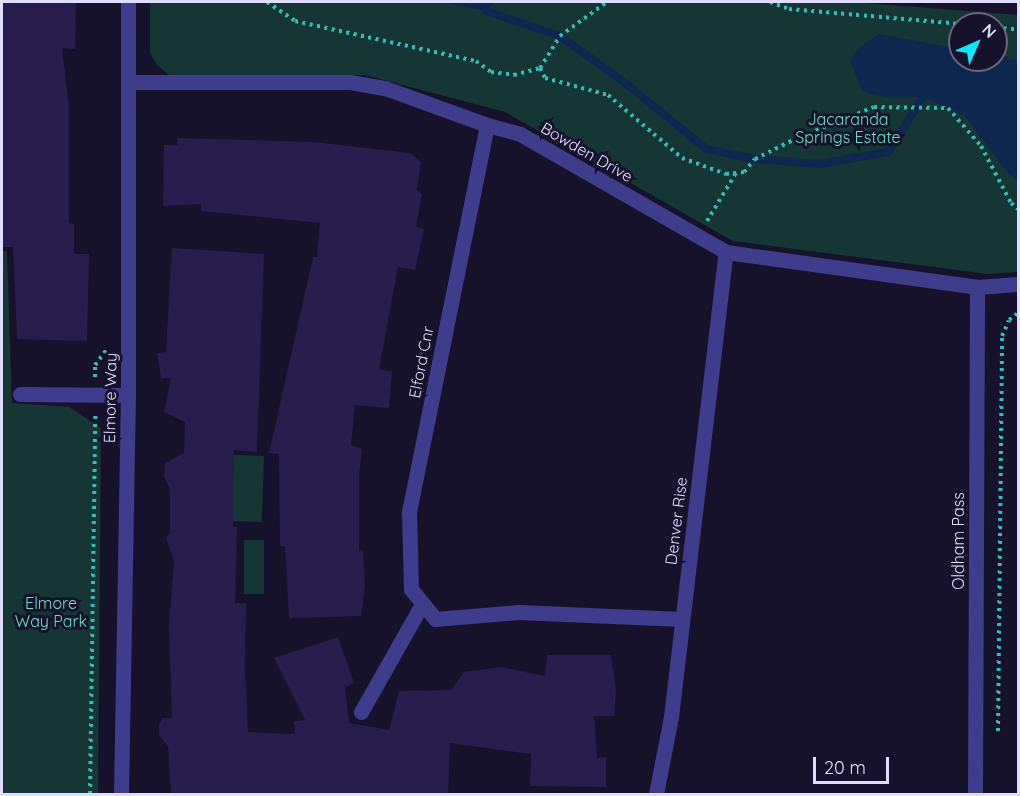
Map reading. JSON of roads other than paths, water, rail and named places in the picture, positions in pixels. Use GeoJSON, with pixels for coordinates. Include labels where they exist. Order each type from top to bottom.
{"type":"FeatureCollection","features":[{"type":"Feature","properties":{"kind":"street","name":"Elmore Way"},"geometry":{"type":"LineString","coordinates":[[121,795],[128,395],[128,2]]}},
{"type":"Feature","properties":{"kind":"street","name":"Bowden Drive"},"geometry":{"type":"LineString","coordinates":[[129,82],[350,82],[385,88],[520,135],[726,252],[977,287],[1018,284]]}},
{"type":"Feature","properties":{"kind":"street","name":"Elford Cnr"},"geometry":{"type":"LineString","coordinates":[[422,604],[411,590],[409,512],[487,125]]}},
{"type":"Feature","properties":{"kind":"street","name":"Denver Rise"},"geometry":{"type":"LineString","coordinates":[[656,795],[670,717],[726,252]]}},
{"type":"Feature","properties":{"kind":"street","name":"Oldham Pass"},"geometry":{"type":"LineString","coordinates":[[975,795],[977,287]]}},
{"type":"Feature","properties":{"kind":"street"},"geometry":{"type":"LineString","coordinates":[[20,394],[128,395]]}},
{"type":"Feature","properties":{"kind":"street"},"geometry":{"type":"LineString","coordinates":[[361,712],[422,604],[435,619],[519,612],[682,619]]}},
{"type":"Feature","properties":{"kind":"water"},"geometry":{"type":"Polygon","coordinates":[[[440,2],[496,2],[486,11],[440,2]]]}},
{"type":"Feature","properties":{"kind":"water"},"geometry":{"type":"Polygon","coordinates":[[[879,34],[948,47],[948,72],[1008,72],[1008,58],[1018,62],[1018,181],[1007,172],[965,116],[923,97],[886,98],[862,91],[850,61],[857,49],[879,34]]]}},
{"type":"Feature","properties":{"kind":"waterway"},"geometry":{"type":"LineString","coordinates":[[486,11],[560,36],[629,86],[706,149],[755,159],[820,164],[888,152],[923,97]]}},
{"type":"Feature","properties":{"kind":"park label","name":"Jacaranda Springs Estate"},"geometry":{"type":"Point","coordinates":[848,128]}},
{"type":"Feature","properties":{"kind":"park label","name":"Elmore Way Park"},"geometry":{"type":"Point","coordinates":[51,612]}}]}
